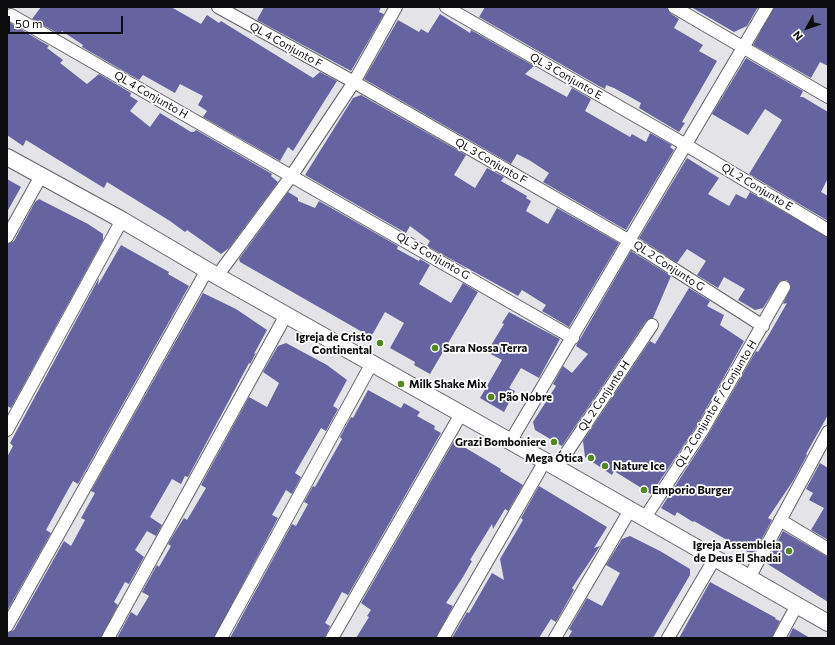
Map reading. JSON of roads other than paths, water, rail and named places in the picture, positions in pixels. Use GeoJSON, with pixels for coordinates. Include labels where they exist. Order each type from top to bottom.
{"type":"FeatureCollection","features":[{"type":"Feature","properties":{"kind":"street","name":"QL 4 Conjunto F"},"geometry":{"type":"LineString","coordinates":[[218,7],[354,82]]}},
{"type":"Feature","properties":{"kind":"street"},"geometry":{"type":"LineString","coordinates":[[7,626],[212,273],[292,175],[354,82],[396,7]]}},
{"type":"Feature","properties":{"kind":"street","name":"QL 3 Conjunto E"},"geometry":{"type":"LineString","coordinates":[[446,7],[686,145]]}},
{"type":"Feature","properties":{"kind":"street"},"geometry":{"type":"LineString","coordinates":[[674,7],[828,97]]}},
{"type":"Feature","properties":{"kind":"street"},"geometry":{"type":"LineString","coordinates":[[628,240],[767,7]]}},
{"type":"Feature","properties":{"kind":"street","name":"QL 4 Conjunto H"},"geometry":{"type":"LineString","coordinates":[[12,14],[292,175]]}},
{"type":"Feature","properties":{"kind":"street","name":"QL 3 Conjunto F"},"geometry":{"type":"LineString","coordinates":[[354,82],[628,240]]}},
{"type":"Feature","properties":{"kind":"street","name":"QL 2 Conjunto E"},"geometry":{"type":"LineString","coordinates":[[686,145],[828,230]]}},
{"type":"Feature","properties":{"kind":"street"},"geometry":{"type":"LineString","coordinates":[[7,158],[122,220],[212,273],[551,464],[828,623]]}},
{"type":"Feature","properties":{"kind":"street","name":"QL 3 Conjunto G"},"geometry":{"type":"LineString","coordinates":[[292,175],[573,338]]}},
{"type":"Feature","properties":{"kind":"street"},"geometry":{"type":"LineString","coordinates":[[7,237],[41,176]]}},
{"type":"Feature","properties":{"kind":"street"},"geometry":{"type":"LineString","coordinates":[[7,430],[122,220]]}},
{"type":"Feature","properties":{"kind":"street","name":"QL 2 Conjunto G"},"geometry":{"type":"LineString","coordinates":[[573,338],[628,240],[763,326]]}},
{"type":"Feature","properties":{"kind":"street","name":"QL 2 Conjunto F / Conjunto H"},"geometry":{"type":"LineString","coordinates":[[644,518],[702,431],[784,287]]}},
{"type":"Feature","properties":{"kind":"street"},"geometry":{"type":"LineString","coordinates":[[108,638],[286,315]]}},
{"type":"Feature","properties":{"kind":"street","name":"QL 2 Conjunto H"},"geometry":{"type":"LineString","coordinates":[[444,638],[551,464],[652,325]]}},
{"type":"Feature","properties":{"kind":"street"},"geometry":{"type":"LineString","coordinates":[[510,442],[573,338]]}},
{"type":"Feature","properties":{"kind":"street"},"geometry":{"type":"LineString","coordinates":[[221,638],[372,363]]}},
{"type":"Feature","properties":{"kind":"street"},"geometry":{"type":"LineString","coordinates":[[332,638],[461,414]]}},
{"type":"Feature","properties":{"kind":"street"},"geometry":{"type":"LineString","coordinates":[[748,578],[780,520],[824,450],[828,432]]}},
{"type":"Feature","properties":{"kind":"street"},"geometry":{"type":"LineString","coordinates":[[555,638],[630,510]]}},
{"type":"Feature","properties":{"kind":"street"},"geometry":{"type":"LineString","coordinates":[[780,520],[828,548]]}},
{"type":"Feature","properties":{"kind":"street"},"geometry":{"type":"LineString","coordinates":[[668,638],[715,558]]}},
{"type":"Feature","properties":{"kind":"street"},"geometry":{"type":"LineString","coordinates":[[779,638],[797,605]]}},
{"type":"Feature","properties":{"kind":"place","name":"Igreja de Cristo Continental"},"geometry":{"type":"Point","coordinates":[380,343]}},
{"type":"Feature","properties":{"kind":"place","name":"Sara Nossa Terra"},"geometry":{"type":"Point","coordinates":[435,348]}},
{"type":"Feature","properties":{"kind":"place","name":"Milk Shake Mix"},"geometry":{"type":"Point","coordinates":[401,384]}},
{"type":"Feature","properties":{"kind":"place","name":"Pão Nobre"},"geometry":{"type":"Point","coordinates":[491,397]}},
{"type":"Feature","properties":{"kind":"place","name":"Grazi Bomboniere"},"geometry":{"type":"Point","coordinates":[554,442]}},
{"type":"Feature","properties":{"kind":"place","name":"Mega Ótica"},"geometry":{"type":"Point","coordinates":[591,458]}},
{"type":"Feature","properties":{"kind":"place","name":"Nature Ice"},"geometry":{"type":"Point","coordinates":[605,466]}},
{"type":"Feature","properties":{"kind":"place","name":"Emporio Burger"},"geometry":{"type":"Point","coordinates":[644,490]}},
{"type":"Feature","properties":{"kind":"place","name":"Igreja Assembleia de Deus El Shadai"},"geometry":{"type":"Point","coordinates":[789,551]}}]}
